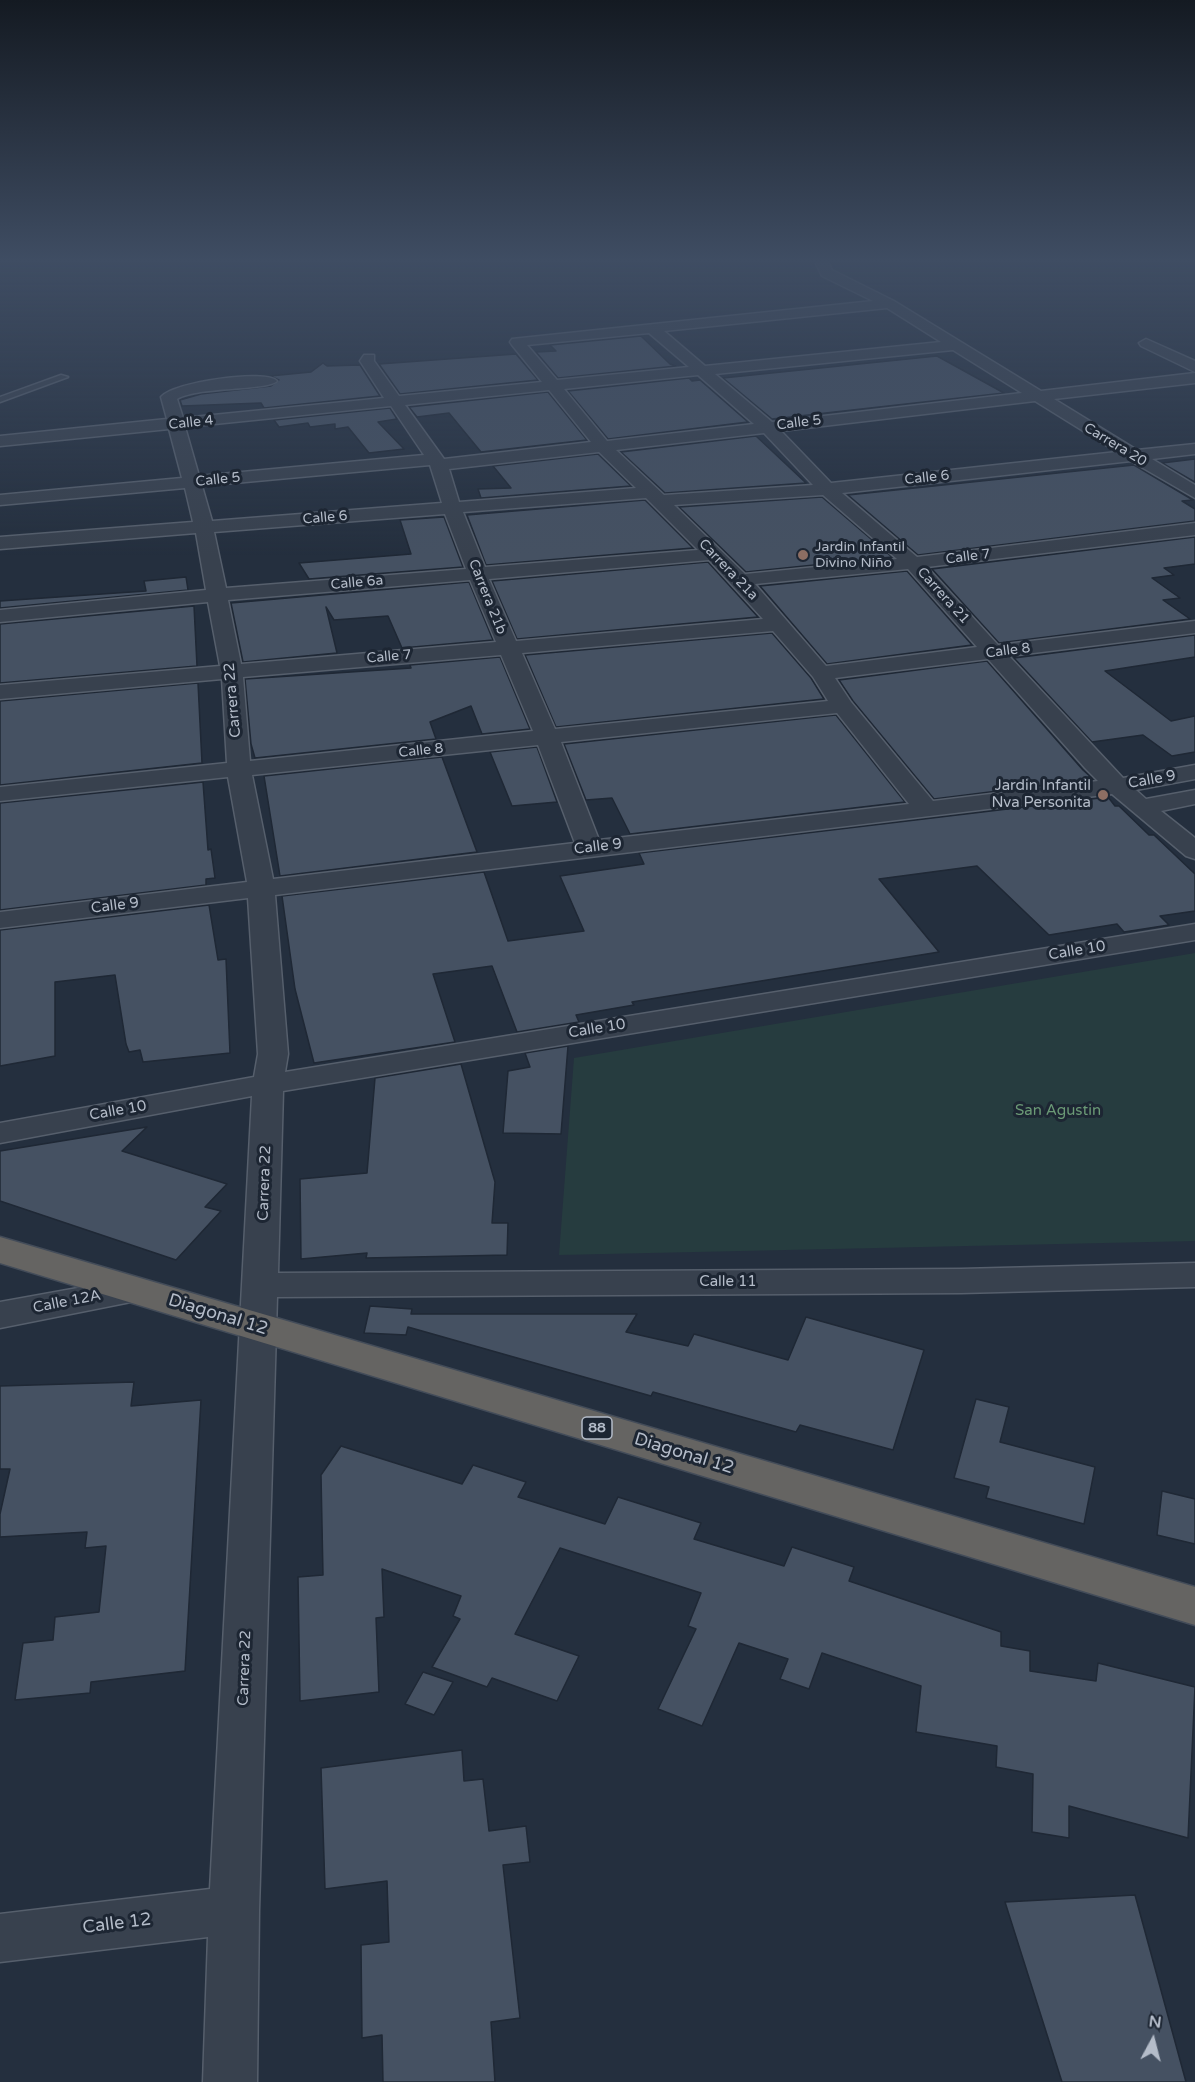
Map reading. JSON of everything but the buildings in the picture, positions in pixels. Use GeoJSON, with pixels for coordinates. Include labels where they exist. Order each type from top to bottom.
{"type":"FeatureCollection","features":[{"type":"Feature","properties":{"kind":"highway","name":"Diagonal 12"},"geometry":{"type":"LineString","coordinates":[[0,1250],[1195,1606]]}},
{"type":"Feature","properties":{"kind":"street","name":"Carrera 21b"},"geometry":{"type":"LineString","coordinates":[[367,361],[398,401],[438,462],[477,573],[547,737],[589,848]]}},
{"type":"Feature","properties":{"kind":"street","name":"Carrera 21a"},"geometry":{"type":"LineString","coordinates":[[533,361],[602,445],[740,580],[821,673],[843,706],[926,808]]}},
{"type":"Feature","properties":{"kind":"street","name":"Carrera 21"},"geometry":{"type":"LineString","coordinates":[[692,361],[768,427],[826,489],[913,563],[1118,786],[1141,808],[1195,851]]}},
{"type":"Feature","properties":{"kind":"street","name":"Calle 4"},"geometry":{"type":"LineString","coordinates":[[0,441],[805,361]]}},
{"type":"Feature","properties":{"kind":"street","name":"Carrera 20"},"geometry":{"type":"LineString","coordinates":[[980,361],[1195,493]]}},
{"type":"Feature","properties":{"kind":"street","name":"Carrera 22"},"geometry":{"type":"LineString","coordinates":[[230,2082],[234,1910],[268,1084],[273,1054],[261,888],[239,770],[232,672],[219,595],[194,483],[175,425],[169,397],[177,391],[267,376],[287,413]]}},
{"type":"Feature","properties":{"kind":"street","name":"Calle 5"},"geometry":{"type":"LineString","coordinates":[[0,500],[438,462],[1195,378]]}},
{"type":"Feature","properties":{"kind":"street","name":"Calle 6"},"geometry":{"type":"LineString","coordinates":[[0,543],[452,507],[826,489],[1195,449]]}},
{"type":"Feature","properties":{"kind":"street","name":"Calle 7"},"geometry":{"type":"LineString","coordinates":[[740,580],[913,563],[1195,529]]}},
{"type":"Feature","properties":{"kind":"street","name":"Calle 6a"},"geometry":{"type":"LineString","coordinates":[[0,616],[219,595],[714,554]]}},
{"type":"Feature","properties":{"kind":"street","name":"Calle 7"},"geometry":{"type":"LineString","coordinates":[[0,692],[778,624]]}},
{"type":"Feature","properties":{"kind":"street","name":"Calle 8"},"geometry":{"type":"LineString","coordinates":[[821,673],[1195,627]]}},
{"type":"Feature","properties":{"kind":"street","name":"Calle 8"},"geometry":{"type":"LineString","coordinates":[[0,794],[843,706]]}},
{"type":"Feature","properties":{"kind":"street","name":"Calle 9"},"geometry":{"type":"LineString","coordinates":[[0,920],[1118,786],[1195,772]]}},
{"type":"Feature","properties":{"kind":"street","name":"Calle 9"},"geometry":{"type":"LineString","coordinates":[[1141,808],[1195,797]]}},
{"type":"Feature","properties":{"kind":"street","name":"Calle 10"},"geometry":{"type":"LineString","coordinates":[[0,1132],[268,1084],[1195,932]]}},
{"type":"Feature","properties":{"kind":"street","name":"Calle 11"},"geometry":{"type":"LineString","coordinates":[[261,1285],[949,1281],[1195,1275]]}},
{"type":"Feature","properties":{"kind":"street","name":"Calle 12A"},"geometry":{"type":"LineString","coordinates":[[0,1315],[133,1290]]}},
{"type":"Feature","properties":{"kind":"street","name":"Calle 12"},"geometry":{"type":"LineString","coordinates":[[0,1938],[234,1910]]}},
{"type":"Feature","properties":{"kind":"lane"},"geometry":{"type":"LineString","coordinates":[[0,400],[64,377]]}},
{"type":"Feature","properties":{"kind":"green space","name":"San Agustin"},"geometry":{"type":"Polygon","coordinates":[[[1195,953],[1195,1241],[559,1255],[574,1058],[1195,953]]]}},
{"type":"Feature","properties":{"kind":"place","name":"Jardin Infantil Divino Niño"},"geometry":{"type":"Point","coordinates":[803,555]}},
{"type":"Feature","properties":{"kind":"place","name":"Jardin Infantil Nva Personita"},"geometry":{"type":"Point","coordinates":[1103,795]}}]}
